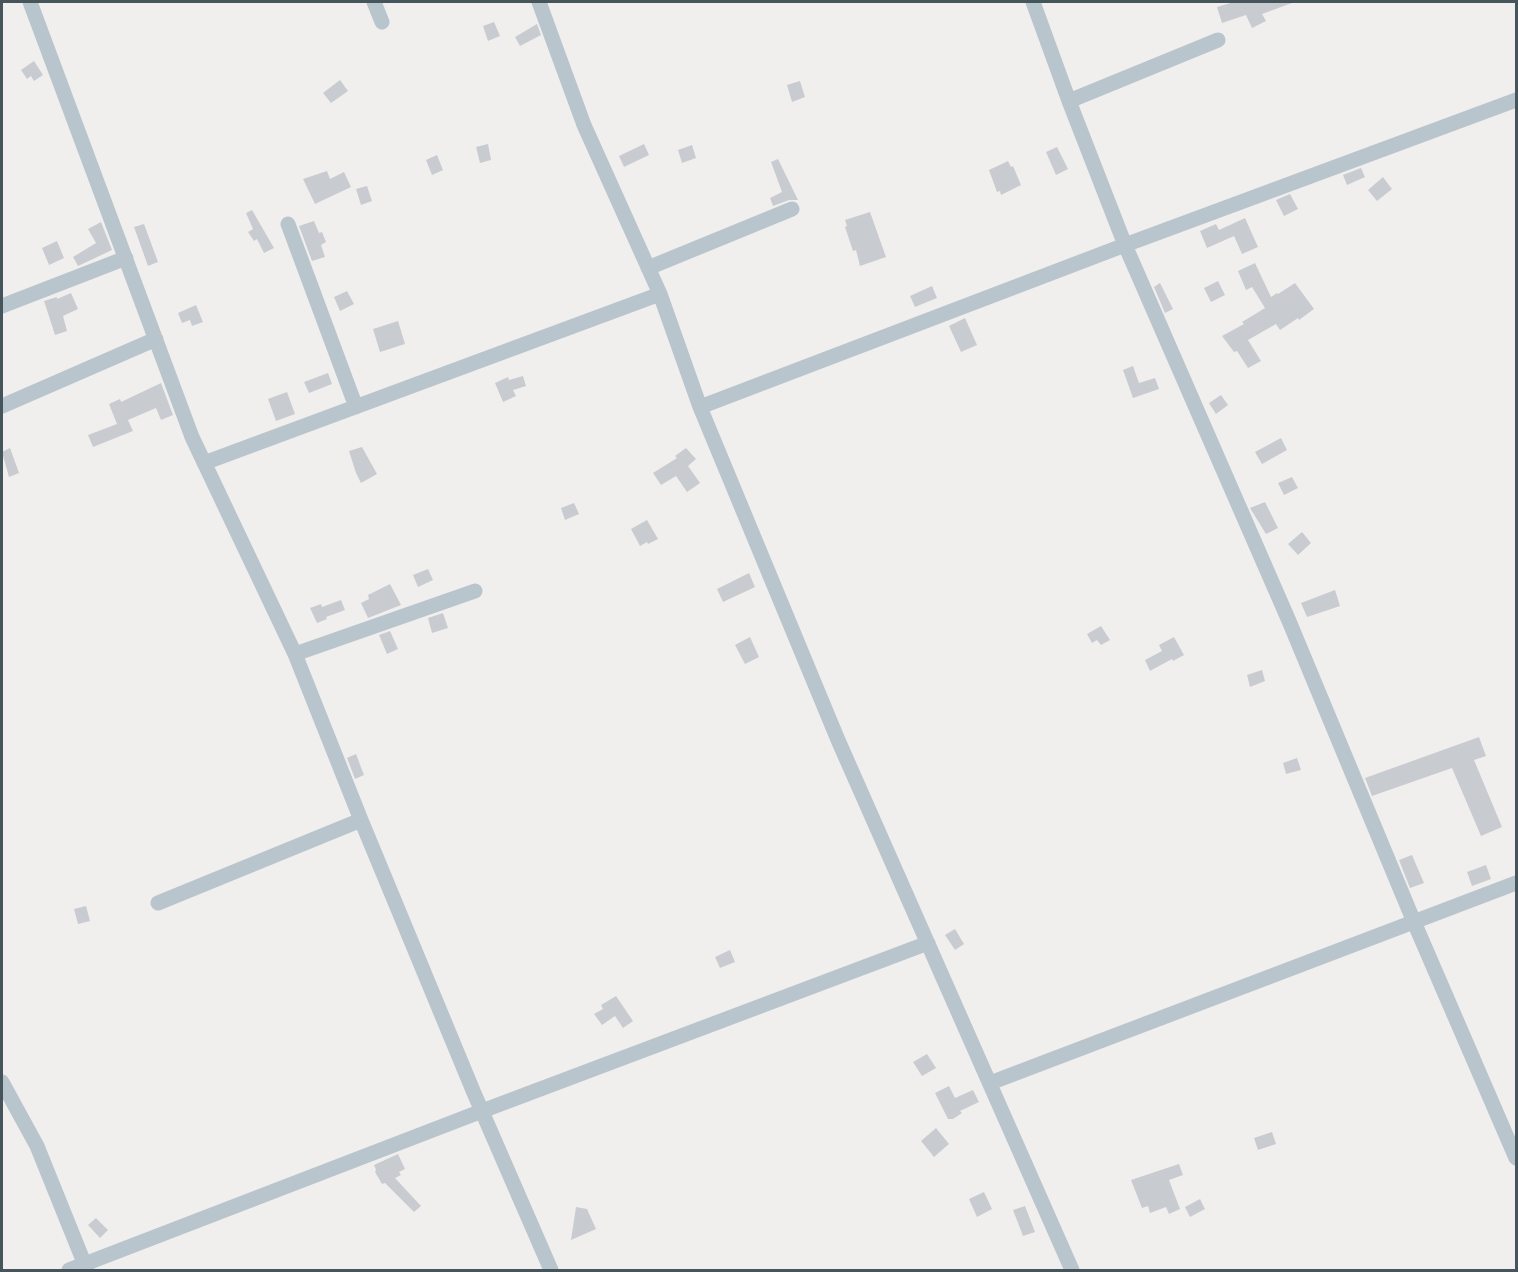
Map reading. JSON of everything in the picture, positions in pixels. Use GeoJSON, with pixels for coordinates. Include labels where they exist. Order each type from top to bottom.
{"type":"FeatureCollection","features":[{"type":"Feature","properties":{"kind":"street"},"geometry":{"type":"LineString","coordinates":[[30,2],[192,437],[296,654],[361,820],[551,1270]]}},
{"type":"Feature","properties":{"kind":"street"},"geometry":{"type":"LineString","coordinates":[[374,2],[382,22]]}},
{"type":"Feature","properties":{"kind":"street"},"geometry":{"type":"LineString","coordinates":[[539,2],[584,125],[660,294],[700,407],[838,740],[1072,1270]]}},
{"type":"Feature","properties":{"kind":"street"},"geometry":{"type":"LineString","coordinates":[[1033,2],[1125,245],[1289,621],[1414,922],[1516,1158]]}},
{"type":"Feature","properties":{"kind":"street"},"geometry":{"type":"LineString","coordinates":[[1069,101],[1218,40]]}},
{"type":"Feature","properties":{"kind":"street"},"geometry":{"type":"LineString","coordinates":[[700,407],[1125,245],[1516,100]]}},
{"type":"Feature","properties":{"kind":"street"},"geometry":{"type":"LineString","coordinates":[[648,268],[792,209]]}},
{"type":"Feature","properties":{"kind":"street"},"geometry":{"type":"LineString","coordinates":[[288,224],[356,407]]}},
{"type":"Feature","properties":{"kind":"street"},"geometry":{"type":"LineString","coordinates":[[2,306],[126,258]]}},
{"type":"Feature","properties":{"kind":"street"},"geometry":{"type":"LineString","coordinates":[[204,463],[660,294]]}},
{"type":"Feature","properties":{"kind":"street"},"geometry":{"type":"LineString","coordinates":[[2,406],[156,339]]}},
{"type":"Feature","properties":{"kind":"street"},"geometry":{"type":"LineString","coordinates":[[296,654],[475,591]]}},
{"type":"Feature","properties":{"kind":"street"},"geometry":{"type":"LineString","coordinates":[[158,903],[361,820]]}},
{"type":"Feature","properties":{"kind":"street"},"geometry":{"type":"LineString","coordinates":[[990,1083],[1516,883]]}},
{"type":"Feature","properties":{"kind":"street"},"geometry":{"type":"LineString","coordinates":[[69,1270],[86,1268],[482,1111],[928,943]]}},
{"type":"Feature","properties":{"kind":"street"},"geometry":{"type":"LineString","coordinates":[[2,1082],[38,1146],[86,1268]]}},
{"type":"Feature","properties":{"kind":"building"},"geometry":{"type":"Polygon","coordinates":[[[1234,2],[1292,3],[1262,14],[1266,21],[1252,28],[1246,15],[1222,23],[1217,7],[1234,2]]]}},
{"type":"Feature","properties":{"kind":"building"},"geometry":{"type":"Polygon","coordinates":[[[494,22],[500,36],[488,41],[483,26],[494,22]]]}},
{"type":"Feature","properties":{"kind":"building"},"geometry":{"type":"Polygon","coordinates":[[[537,24],[541,35],[520,46],[515,37],[537,24]]]}},
{"type":"Feature","properties":{"kind":"building"},"geometry":{"type":"Polygon","coordinates":[[[34,61],[43,75],[34,81],[31,76],[27,79],[21,70],[34,61]]]}},
{"type":"Feature","properties":{"kind":"building"},"geometry":{"type":"Polygon","coordinates":[[[340,80],[348,91],[331,103],[323,93],[340,80]]]}},
{"type":"Feature","properties":{"kind":"building"},"geometry":{"type":"Polygon","coordinates":[[[800,81],[805,97],[792,102],[787,85],[800,81]]]}},
{"type":"Feature","properties":{"kind":"building"},"geometry":{"type":"Polygon","coordinates":[[[488,144],[491,160],[480,163],[476,147],[488,144]]]}},
{"type":"Feature","properties":{"kind":"building"},"geometry":{"type":"Polygon","coordinates":[[[644,144],[649,155],[624,167],[619,156],[644,144]]]}},
{"type":"Feature","properties":{"kind":"building"},"geometry":{"type":"Polygon","coordinates":[[[692,145],[696,158],[682,163],[678,150],[692,145]]]}},
{"type":"Feature","properties":{"kind":"building"},"geometry":{"type":"Polygon","coordinates":[[[1057,147],[1068,169],[1056,175],[1046,152],[1057,147]]]}},
{"type":"Feature","properties":{"kind":"building"},"geometry":{"type":"Polygon","coordinates":[[[437,155],[443,170],[432,175],[426,160],[437,155]]]}},
{"type":"Feature","properties":{"kind":"building"},"geometry":{"type":"Polygon","coordinates":[[[778,159],[798,200],[789,200],[773,206],[770,198],[782,192],[771,162],[778,159]]]}},
{"type":"Feature","properties":{"kind":"building"},"geometry":{"type":"Polygon","coordinates":[[[1008,161],[1011,167],[1013,166],[1021,185],[1001,195],[1000,191],[997,192],[989,170],[1008,161]]]}},
{"type":"Feature","properties":{"kind":"building"},"geometry":{"type":"Polygon","coordinates":[[[1361,168],[1365,177],[1347,185],[1343,175],[1361,168]]]}},
{"type":"Feature","properties":{"kind":"building"},"geometry":{"type":"Polygon","coordinates":[[[327,171],[330,179],[344,172],[351,187],[315,204],[303,179],[327,171]]]}},
{"type":"Feature","properties":{"kind":"building"},"geometry":{"type":"Polygon","coordinates":[[[1383,177],[1392,189],[1377,201],[1368,190],[1383,177]]]}},
{"type":"Feature","properties":{"kind":"building"},"geometry":{"type":"Polygon","coordinates":[[[367,186],[372,201],[361,205],[356,189],[367,186]]]}},
{"type":"Feature","properties":{"kind":"building"},"geometry":{"type":"Polygon","coordinates":[[[1290,194],[1298,209],[1284,216],[1276,200],[1290,194]]]}},
{"type":"Feature","properties":{"kind":"building"},"geometry":{"type":"Polygon","coordinates":[[[252,210],[274,248],[264,253],[257,239],[254,241],[248,232],[253,229],[246,213],[252,210]]]}},
{"type":"Feature","properties":{"kind":"building"},"geometry":{"type":"Polygon","coordinates":[[[870,212],[886,257],[860,266],[856,250],[853,251],[845,227],[847,226],[845,220],[870,212]]]}},
{"type":"Feature","properties":{"kind":"building"},"geometry":{"type":"Polygon","coordinates":[[[1245,218],[1258,247],[1242,254],[1234,236],[1207,248],[1200,231],[1216,224],[1219,230],[1245,218]]]}},
{"type":"Feature","properties":{"kind":"building"},"geometry":{"type":"Polygon","coordinates":[[[314,221],[326,242],[321,245],[325,257],[312,261],[299,226],[314,221]]]}},
{"type":"Feature","properties":{"kind":"building"},"geometry":{"type":"Polygon","coordinates":[[[101,222],[112,250],[78,266],[73,257],[96,243],[88,229],[101,222]]]}},
{"type":"Feature","properties":{"kind":"building"},"geometry":{"type":"Polygon","coordinates":[[[144,224],[158,262],[148,266],[134,227],[144,224]]]}},
{"type":"Feature","properties":{"kind":"building"},"geometry":{"type":"Polygon","coordinates":[[[57,241],[64,258],[49,265],[42,248],[57,241]]]}},
{"type":"Feature","properties":{"kind":"building"},"geometry":{"type":"Polygon","coordinates":[[[1255,263],[1271,297],[1295,283],[1314,309],[1280,330],[1276,324],[1248,340],[1261,361],[1248,368],[1237,351],[1234,352],[1222,336],[1244,324],[1242,322],[1265,308],[1252,287],[1246,290],[1238,271],[1255,263]]]}},
{"type":"Feature","properties":{"kind":"building"},"geometry":{"type":"Polygon","coordinates":[[[1218,281],[1225,295],[1211,302],[1204,288],[1218,281]]]}},
{"type":"Feature","properties":{"kind":"building"},"geometry":{"type":"Polygon","coordinates":[[[1160,283],[1173,309],[1165,313],[1154,287],[1160,283]]]}},
{"type":"Feature","properties":{"kind":"building"},"geometry":{"type":"Polygon","coordinates":[[[932,286],[937,298],[915,307],[910,296],[932,286]]]}},
{"type":"Feature","properties":{"kind":"building"},"geometry":{"type":"Polygon","coordinates":[[[347,291],[354,304],[340,311],[334,297],[347,291]]]}},
{"type":"Feature","properties":{"kind":"building"},"geometry":{"type":"Polygon","coordinates":[[[71,293],[78,309],[63,316],[67,331],[55,335],[44,301],[71,293]]]}},
{"type":"Feature","properties":{"kind":"building"},"geometry":{"type":"Polygon","coordinates":[[[196,305],[203,322],[192,326],[190,320],[182,323],[178,313],[196,305]]]}},
{"type":"Feature","properties":{"kind":"building"},"geometry":{"type":"Polygon","coordinates":[[[965,318],[977,345],[961,352],[949,326],[965,318]]]}},
{"type":"Feature","properties":{"kind":"building"},"geometry":{"type":"Polygon","coordinates":[[[398,321],[405,344],[380,352],[373,329],[398,321]]]}},
{"type":"Feature","properties":{"kind":"building"},"geometry":{"type":"Polygon","coordinates":[[[1133,366],[1139,383],[1155,378],[1159,389],[1133,398],[1123,370],[1133,366]]]}},
{"type":"Feature","properties":{"kind":"building"},"geometry":{"type":"Polygon","coordinates":[[[328,373],[332,384],[309,393],[304,382],[328,373]]]}},
{"type":"Feature","properties":{"kind":"building"},"geometry":{"type":"Polygon","coordinates":[[[523,376],[526,386],[513,390],[516,396],[503,402],[495,383],[508,377],[509,380],[523,376]]]}},
{"type":"Feature","properties":{"kind":"building"},"geometry":{"type":"Polygon","coordinates":[[[161,383],[173,415],[161,420],[156,408],[128,420],[133,431],[93,447],[88,435],[117,424],[109,404],[120,399],[121,402],[161,383]]]}},
{"type":"Feature","properties":{"kind":"building"},"geometry":{"type":"Polygon","coordinates":[[[287,392],[295,414],[276,421],[268,399],[287,392]]]}},
{"type":"Feature","properties":{"kind":"building"},"geometry":{"type":"Polygon","coordinates":[[[1221,395],[1228,405],[1216,414],[1209,403],[1221,395]]]}},
{"type":"Feature","properties":{"kind":"building"},"geometry":{"type":"Polygon","coordinates":[[[1281,438],[1287,450],[1262,464],[1255,452],[1281,438]]]}},
{"type":"Feature","properties":{"kind":"building"},"geometry":{"type":"Polygon","coordinates":[[[362,447],[377,474],[361,483],[349,451],[362,447]]]}},
{"type":"Feature","properties":{"kind":"building"},"geometry":{"type":"Polygon","coordinates":[[[10,448],[19,473],[9,477],[2,452],[10,448]]]}},
{"type":"Feature","properties":{"kind":"building"},"geometry":{"type":"Polygon","coordinates":[[[686,448],[696,459],[688,466],[700,483],[687,492],[676,476],[661,485],[653,473],[677,458],[675,456],[686,448]]]}},
{"type":"Feature","properties":{"kind":"building"},"geometry":{"type":"Polygon","coordinates":[[[1292,477],[1298,488],[1284,495],[1278,483],[1292,477]]]}},
{"type":"Feature","properties":{"kind":"building"},"geometry":{"type":"Polygon","coordinates":[[[1265,502],[1278,528],[1266,534],[1250,508],[1265,502]]]}},
{"type":"Feature","properties":{"kind":"building"},"geometry":{"type":"Polygon","coordinates":[[[574,503],[579,514],[565,520],[561,508],[574,503]]]}},
{"type":"Feature","properties":{"kind":"building"},"geometry":{"type":"Polygon","coordinates":[[[647,520],[658,539],[640,546],[631,529],[647,520]]]}},
{"type":"Feature","properties":{"kind":"building"},"geometry":{"type":"Polygon","coordinates":[[[1302,532],[1311,543],[1298,555],[1288,544],[1302,532]]]}},
{"type":"Feature","properties":{"kind":"building"},"geometry":{"type":"Polygon","coordinates":[[[428,569],[433,580],[418,587],[413,575],[428,569]]]}},
{"type":"Feature","properties":{"kind":"building"},"geometry":{"type":"Polygon","coordinates":[[[749,573],[755,587],[723,602],[717,589],[749,573]]]}},
{"type":"Feature","properties":{"kind":"building"},"geometry":{"type":"Polygon","coordinates":[[[390,584],[401,605],[368,618],[361,603],[369,599],[368,595],[390,584]]]}},
{"type":"Feature","properties":{"kind":"building"},"geometry":{"type":"Polygon","coordinates":[[[1335,590],[1340,606],[1307,617],[1301,603],[1335,590]]]}},
{"type":"Feature","properties":{"kind":"building"},"geometry":{"type":"Polygon","coordinates":[[[341,600],[345,610],[317,623],[310,608],[321,604],[322,607],[341,600]]]}},
{"type":"Feature","properties":{"kind":"building"},"geometry":{"type":"Polygon","coordinates":[[[443,613],[448,628],[432,633],[428,618],[443,613]]]}},
{"type":"Feature","properties":{"kind":"building"},"geometry":{"type":"Polygon","coordinates":[[[1101,626],[1110,640],[1101,645],[1097,640],[1092,643],[1087,634],[1101,626]]]}},
{"type":"Feature","properties":{"kind":"building"},"geometry":{"type":"Polygon","coordinates":[[[390,631],[398,649],[387,654],[379,635],[390,631]]]}},
{"type":"Feature","properties":{"kind":"building"},"geometry":{"type":"Polygon","coordinates":[[[750,637],[759,657],[745,664],[735,645],[750,637]]]}},
{"type":"Feature","properties":{"kind":"building"},"geometry":{"type":"Polygon","coordinates":[[[1174,637],[1184,655],[1150,671],[1145,660],[1162,651],[1159,645],[1174,637]]]}},
{"type":"Feature","properties":{"kind":"building"},"geometry":{"type":"Polygon","coordinates":[[[1262,670],[1265,681],[1250,687],[1247,675],[1262,670]]]}},
{"type":"Feature","properties":{"kind":"building"},"geometry":{"type":"Polygon","coordinates":[[[1479,737],[1486,756],[1474,760],[1502,827],[1481,836],[1452,768],[1372,796],[1365,778],[1479,737]]]}},
{"type":"Feature","properties":{"kind":"building"},"geometry":{"type":"Polygon","coordinates":[[[356,754],[364,775],[355,779],[347,758],[356,754]]]}},
{"type":"Feature","properties":{"kind":"building"},"geometry":{"type":"Polygon","coordinates":[[[1297,758],[1301,770],[1286,774],[1283,763],[1297,758]]]}},
{"type":"Feature","properties":{"kind":"building"},"geometry":{"type":"Polygon","coordinates":[[[1412,855],[1424,883],[1410,888],[1399,860],[1412,855]]]}},
{"type":"Feature","properties":{"kind":"building"},"geometry":{"type":"Polygon","coordinates":[[[1486,865],[1491,879],[1472,886],[1467,872],[1486,865]]]}},
{"type":"Feature","properties":{"kind":"building"},"geometry":{"type":"Polygon","coordinates":[[[86,906],[90,921],[78,924],[74,909],[86,906]]]}},
{"type":"Feature","properties":{"kind":"building"},"geometry":{"type":"Polygon","coordinates":[[[955,929],[964,944],[955,950],[945,935],[955,929]]]}},
{"type":"Feature","properties":{"kind":"building"},"geometry":{"type":"Polygon","coordinates":[[[730,950],[735,962],[720,968],[715,957],[730,950]]]}},
{"type":"Feature","properties":{"kind":"building"},"geometry":{"type":"Polygon","coordinates":[[[616,996],[633,1021],[623,1028],[615,1016],[602,1025],[594,1014],[603,1009],[601,1005],[616,996]]]}},
{"type":"Feature","properties":{"kind":"building"},"geometry":{"type":"Polygon","coordinates":[[[927,1054],[936,1068],[922,1076],[913,1062],[927,1054]]]}},
{"type":"Feature","properties":{"kind":"building"},"geometry":{"type":"Polygon","coordinates":[[[949,1086],[955,1098],[973,1090],[979,1102],[960,1111],[962,1113],[953,1119],[948,1119],[935,1093],[949,1086]]]}},
{"type":"Feature","properties":{"kind":"building"},"geometry":{"type":"Polygon","coordinates":[[[936,1128],[949,1144],[934,1157],[921,1141],[936,1128]]]}},
{"type":"Feature","properties":{"kind":"building"},"geometry":{"type":"Polygon","coordinates":[[[1272,1132],[1276,1144],[1258,1150],[1254,1138],[1272,1132]]]}},
{"type":"Feature","properties":{"kind":"building"},"geometry":{"type":"Polygon","coordinates":[[[398,1154],[405,1169],[395,1178],[421,1206],[414,1212],[385,1183],[382,1184],[375,1172],[374,1165],[398,1154]]]}},
{"type":"Feature","properties":{"kind":"building"},"geometry":{"type":"Polygon","coordinates":[[[1179,1164],[1183,1175],[1169,1180],[1180,1209],[1169,1214],[1166,1207],[1150,1213],[1148,1206],[1142,1208],[1131,1180],[1179,1164]]]}},
{"type":"Feature","properties":{"kind":"building"},"geometry":{"type":"Polygon","coordinates":[[[984,1192],[992,1209],[977,1217],[969,1199],[984,1192]]]}},
{"type":"Feature","properties":{"kind":"building"},"geometry":{"type":"Polygon","coordinates":[[[1200,1199],[1205,1209],[1190,1217],[1185,1207],[1200,1199]]]}},
{"type":"Feature","properties":{"kind":"building"},"geometry":{"type":"Polygon","coordinates":[[[1025,1206],[1035,1232],[1023,1236],[1013,1210],[1025,1206]]]}},
{"type":"Feature","properties":{"kind":"building"},"geometry":{"type":"Polygon","coordinates":[[[576,1207],[587,1209],[596,1229],[571,1240],[576,1207]]]}},
{"type":"Feature","properties":{"kind":"building"},"geometry":{"type":"Polygon","coordinates":[[[96,1218],[108,1230],[100,1238],[88,1225],[96,1218]]]}}]}
